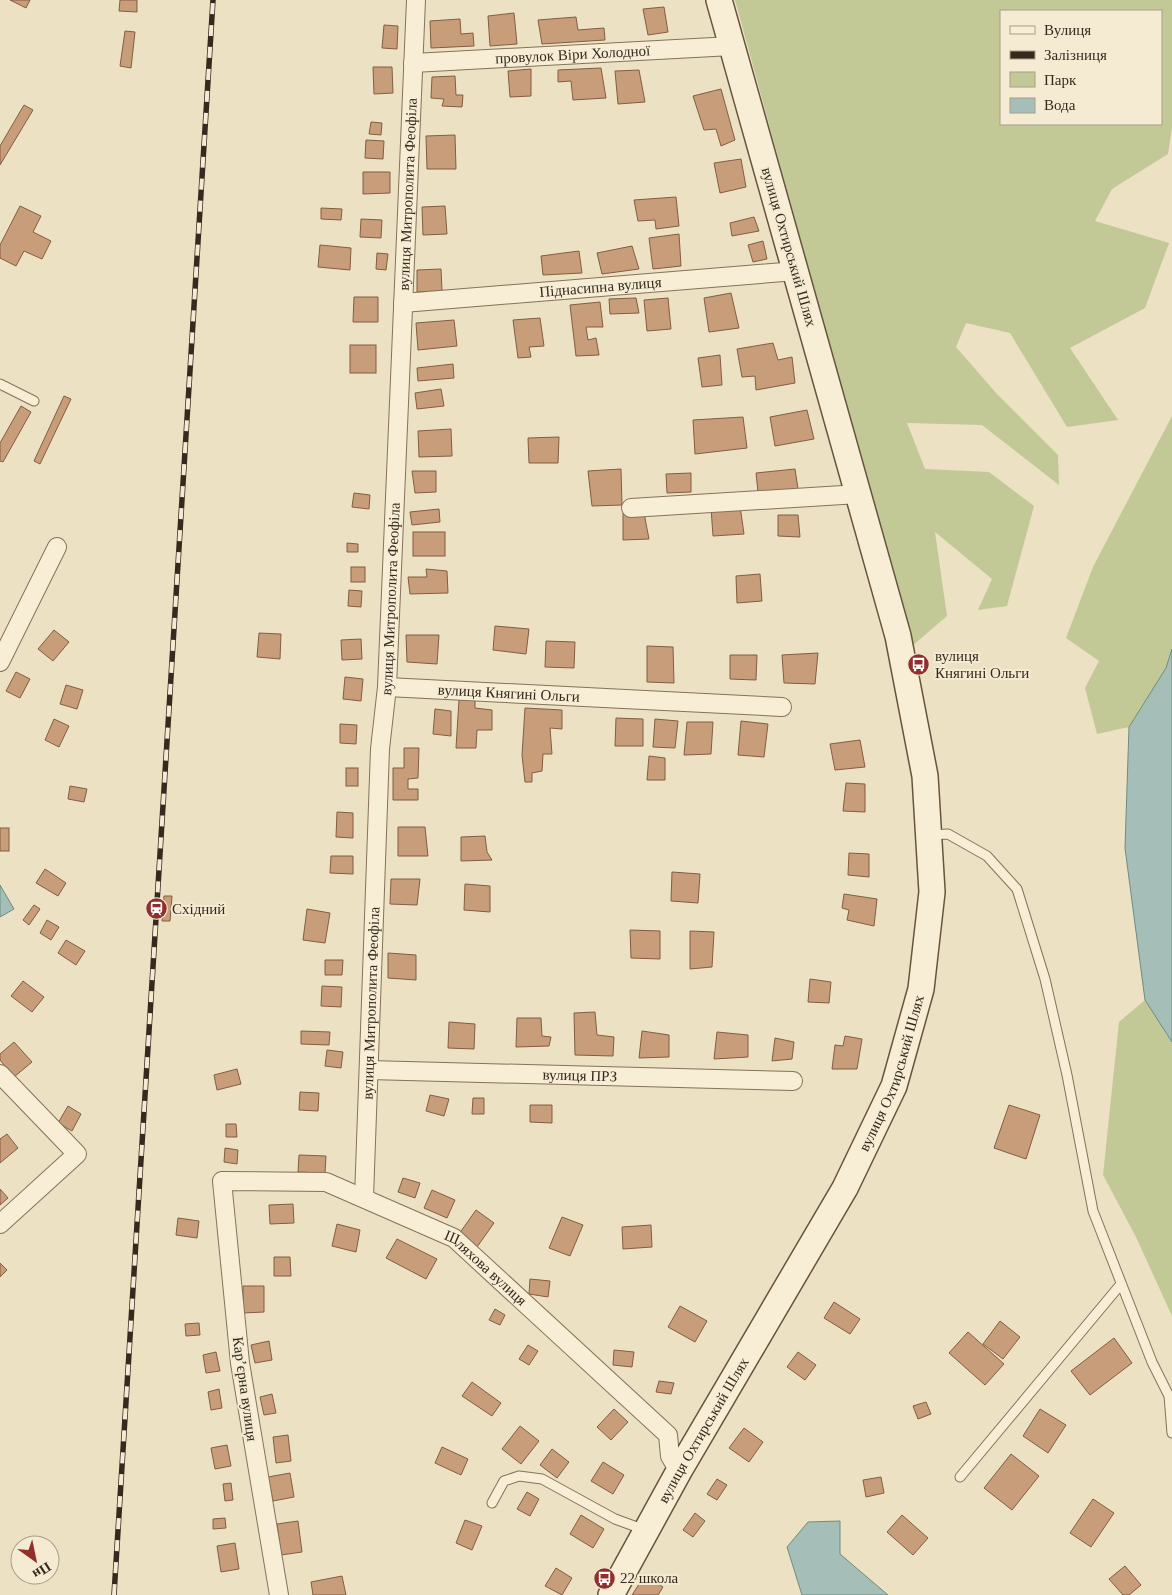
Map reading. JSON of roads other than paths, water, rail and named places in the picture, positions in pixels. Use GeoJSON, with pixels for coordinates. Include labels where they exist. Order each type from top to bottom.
{"type":"FeatureCollection","features":[{"type":"Feature","properties":{"kind":"main road","name":"вулиця Охтирський Шлях"},"geometry":{"type":"LineString","coordinates":[[611,1595],[679,1470],[845,1188],[894,1086],[921,989],[932,892],[925,776],[898,636],[720,0]]}},
{"type":"Feature","properties":{"kind":"street","name":"вулиця Митрополита Феофіла"},"geometry":{"type":"LineString","coordinates":[[364,1198],[380,749],[386,687],[416,0]]}},
{"type":"Feature","properties":{"kind":"street","name":"провулок Віри Холодної"},"geometry":{"type":"LineString","coordinates":[[413,63],[732,46]]}},
{"type":"Feature","properties":{"kind":"street","name":"Піднасипна вулиця"},"geometry":{"type":"LineString","coordinates":[[403,304],[796,270]]}},
{"type":"Feature","properties":{"kind":"street"},"geometry":{"type":"LineString","coordinates":[[630,508],[859,494]]}},
{"type":"Feature","properties":{"kind":"street"},"geometry":{"type":"LineString","coordinates":[[0,662],[57,547]]}},
{"type":"Feature","properties":{"kind":"street","name":"вулиця Княгині Ольги"},"geometry":{"type":"LineString","coordinates":[[386,687],[782,707]]}},
{"type":"Feature","properties":{"kind":"street","name":"вулиця ПРЗ"},"geometry":{"type":"LineString","coordinates":[[369,1070],[793,1081]]}},
{"type":"Feature","properties":{"kind":"street"},"geometry":{"type":"LineString","coordinates":[[0,1074],[77,1154],[0,1224]]}},
{"type":"Feature","properties":{"kind":"street","name":"Шляхова вулиця"},"geometry":{"type":"LineString","coordinates":[[222,1181],[326,1182],[454,1238],[668,1435],[670,1456],[679,1470]]}},
{"type":"Feature","properties":{"kind":"street","name":"Карʼєрна вулиця"},"geometry":{"type":"LineString","coordinates":[[222,1181],[240,1363],[279,1595]]}},
{"type":"Feature","properties":{"kind":"lane"},"geometry":{"type":"LineString","coordinates":[[0,384],[34,400]]}},
{"type":"Feature","properties":{"kind":"lane"},"geometry":{"type":"LineString","coordinates":[[929,835],[948,834],[987,856],[1017,889],[1044,979],[1060,1046],[1093,1211],[1152,1362],[1168,1396],[1172,1433]]}},
{"type":"Feature","properties":{"kind":"lane"},"geometry":{"type":"LineString","coordinates":[[960,1477],[1121,1284]]}},
{"type":"Feature","properties":{"kind":"lane"},"geometry":{"type":"LineString","coordinates":[[492,1503],[504,1481],[519,1476],[542,1478],[615,1519],[645,1530]]}},
{"type":"Feature","properties":{"kind":"water"},"geometry":{"type":"Polygon","coordinates":[[[1172,649],[1172,1042],[1145,1000],[1125,848],[1129,727],[1166,668],[1172,649]]]}},
{"type":"Feature","properties":{"kind":"water"},"geometry":{"type":"Polygon","coordinates":[[[0,885],[14,909],[0,917],[0,885]]]}},
{"type":"Feature","properties":{"kind":"water"},"geometry":{"type":"Polygon","coordinates":[[[840,1521],[840,1554],[888,1595],[802,1595],[787,1547],[808,1522],[840,1521]]]}},
{"type":"Feature","properties":{"kind":"railway"},"geometry":{"type":"LineString","coordinates":[[114,1595],[213,0]]}},
{"type":"Feature","properties":{"kind":"place","name":"вулиця Княгині Ольги"},"geometry":{"type":"Point","coordinates":[919,665]}},
{"type":"Feature","properties":{"kind":"place","name":"Східний"},"geometry":{"type":"Point","coordinates":[156,909]}},
{"type":"Feature","properties":{"kind":"place","name":"22 школа"},"geometry":{"type":"Point","coordinates":[604,1578]}}]}
